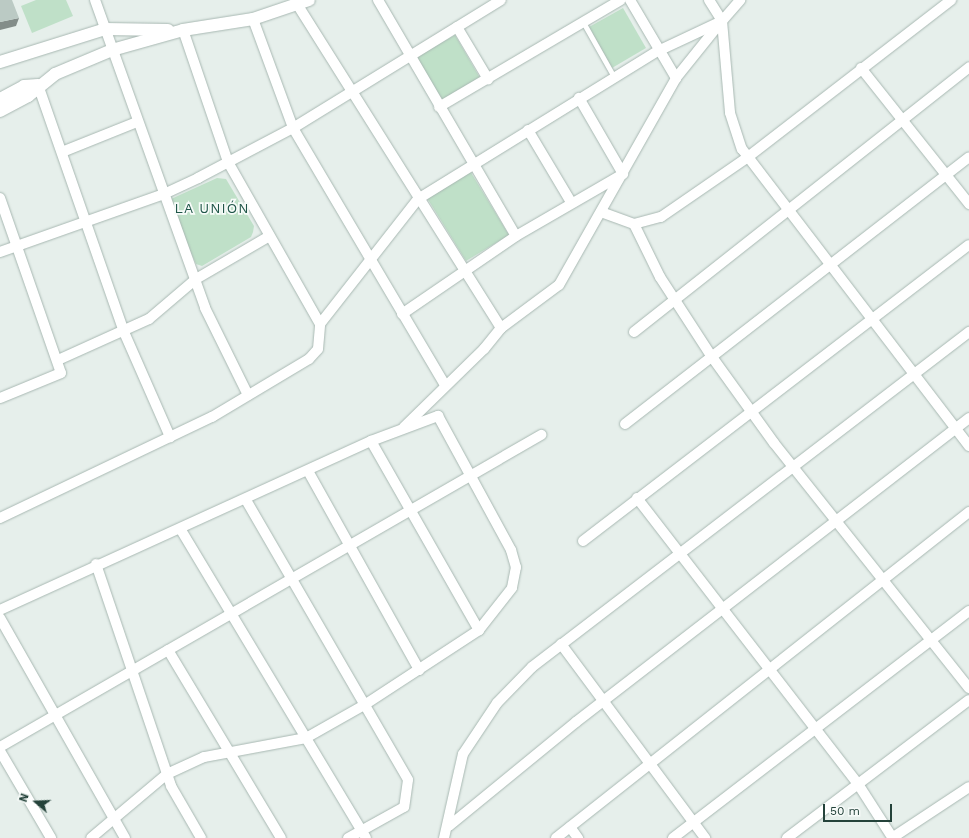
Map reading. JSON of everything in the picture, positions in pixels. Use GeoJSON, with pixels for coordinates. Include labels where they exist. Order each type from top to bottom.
{"type":"FeatureCollection","features":[{"type":"Feature","properties":{"kind":"street"},"geometry":{"type":"LineString","coordinates":[[95,0],[137,122],[196,279],[205,308],[248,395]]}},
{"type":"Feature","properties":{"kind":"street"},"geometry":{"type":"LineString","coordinates":[[0,99],[24,86],[38,85],[112,50],[183,30],[253,19],[309,0]]}},
{"type":"Feature","properties":{"kind":"street"},"geometry":{"type":"LineString","coordinates":[[378,0],[472,164],[516,236]]}},
{"type":"Feature","properties":{"kind":"street"},"geometry":{"type":"LineString","coordinates":[[0,252],[164,194],[228,162],[293,128],[351,90],[501,0]]}},
{"type":"Feature","properties":{"kind":"street"},"geometry":{"type":"LineString","coordinates":[[439,107],[621,0]]}},
{"type":"Feature","properties":{"kind":"street"},"geometry":{"type":"LineString","coordinates":[[630,0],[658,50],[676,78]]}},
{"type":"Feature","properties":{"kind":"street"},"geometry":{"type":"LineString","coordinates":[[709,0],[722,21],[730,114],[748,156],[969,446]]}},
{"type":"Feature","properties":{"kind":"street"},"geometry":{"type":"LineString","coordinates":[[401,430],[445,385],[484,349],[501,328],[559,285],[624,174],[676,78],[740,0]]}},
{"type":"Feature","properties":{"kind":"street"},"geometry":{"type":"LineString","coordinates":[[601,212],[634,224],[661,218],[748,156],[951,0]]}},
{"type":"Feature","properties":{"kind":"street"},"geometry":{"type":"LineString","coordinates":[[297,4],[418,200],[466,268],[501,328]]}},
{"type":"Feature","properties":{"kind":"street"},"geometry":{"type":"LineString","coordinates":[[253,19],[293,128],[370,262],[445,385]]}},
{"type":"Feature","properties":{"kind":"street"},"geometry":{"type":"LineString","coordinates":[[320,324],[418,200],[472,164],[658,50],[722,21]]}},
{"type":"Feature","properties":{"kind":"street"},"geometry":{"type":"LineString","coordinates":[[457,26],[488,78]]}},
{"type":"Feature","properties":{"kind":"street"},"geometry":{"type":"LineString","coordinates":[[0,62],[105,29],[183,30]]}},
{"type":"Feature","properties":{"kind":"street"},"geometry":{"type":"LineString","coordinates":[[0,518],[170,437],[248,395],[312,357],[320,342],[320,324],[268,237],[228,162],[183,30]]}},
{"type":"Feature","properties":{"kind":"street"},"geometry":{"type":"LineString","coordinates":[[861,68],[969,204]]}},
{"type":"Feature","properties":{"kind":"street"},"geometry":{"type":"LineString","coordinates":[[634,332],[969,68]]}},
{"type":"Feature","properties":{"kind":"street"},"geometry":{"type":"LineString","coordinates":[[0,111],[28,96],[38,85]]}},
{"type":"Feature","properties":{"kind":"street"},"geometry":{"type":"LineString","coordinates":[[38,85],[124,332],[170,437]]}},
{"type":"Feature","properties":{"kind":"street"},"geometry":{"type":"LineString","coordinates":[[579,98],[624,174]]}},
{"type":"Feature","properties":{"kind":"street"},"geometry":{"type":"LineString","coordinates":[[62,152],[137,122]]}},
{"type":"Feature","properties":{"kind":"street"},"geometry":{"type":"LineString","coordinates":[[528,130],[571,202]]}},
{"type":"Feature","properties":{"kind":"street"},"geometry":{"type":"LineString","coordinates":[[625,424],[969,157]]}},
{"type":"Feature","properties":{"kind":"street"},"geometry":{"type":"LineString","coordinates":[[402,314],[466,268],[516,236],[571,202],[624,174]]}},
{"type":"Feature","properties":{"kind":"street"},"geometry":{"type":"LineString","coordinates":[[0,198],[58,360],[60,373],[0,398]]}},
{"type":"Feature","properties":{"kind":"street"},"geometry":{"type":"LineString","coordinates":[[634,224],[674,300],[712,357],[753,414],[793,467],[969,688]]}},
{"type":"Feature","properties":{"kind":"street"},"geometry":{"type":"LineString","coordinates":[[58,360],[124,332],[149,319],[196,279],[268,237]]}},
{"type":"Feature","properties":{"kind":"street"},"geometry":{"type":"LineString","coordinates":[[583,541],[637,498],[753,414],[969,245]]}},
{"type":"Feature","properties":{"kind":"street"},"geometry":{"type":"LineString","coordinates":[[444,838],[449,826],[463,754],[497,703],[532,667],[969,332]]}},
{"type":"Feature","properties":{"kind":"street"},"geometry":{"type":"LineString","coordinates":[[0,610],[96,564],[181,530],[371,441],[438,416],[511,550],[516,567],[512,588],[479,630],[366,704],[306,738],[230,754],[204,757],[167,774],[91,838]]}},
{"type":"Feature","properties":{"kind":"street"},"geometry":{"type":"LineString","coordinates":[[449,826],[603,701],[969,418]]}},
{"type":"Feature","properties":{"kind":"street"},"geometry":{"type":"LineString","coordinates":[[0,747],[541,435]]}},
{"type":"Feature","properties":{"kind":"street"},"geometry":{"type":"LineString","coordinates":[[371,441],[479,630]]}},
{"type":"Feature","properties":{"kind":"street"},"geometry":{"type":"LineString","coordinates":[[308,471],[419,670]]}},
{"type":"Feature","properties":{"kind":"street"},"geometry":{"type":"LineString","coordinates":[[637,498],[858,784],[892,838],[969,787]]}},
{"type":"Feature","properties":{"kind":"street"},"geometry":{"type":"LineString","coordinates":[[246,500],[291,579],[366,704],[408,780],[408,794],[404,807],[364,834],[348,838]]}},
{"type":"Feature","properties":{"kind":"street"},"geometry":{"type":"LineString","coordinates":[[556,838],[969,512]]}},
{"type":"Feature","properties":{"kind":"street"},"geometry":{"type":"LineString","coordinates":[[181,530],[364,834]]}},
{"type":"Feature","properties":{"kind":"street"},"geometry":{"type":"LineString","coordinates":[[96,564],[167,774],[201,838]]}},
{"type":"Feature","properties":{"kind":"street"},"geometry":{"type":"LineString","coordinates":[[673,838],[815,727],[969,611]]}},
{"type":"Feature","properties":{"kind":"street"},"geometry":{"type":"LineString","coordinates":[[0,618],[54,716],[125,838]]}},
{"type":"Feature","properties":{"kind":"street"},"geometry":{"type":"LineString","coordinates":[[561,644],[705,838]]}},
{"type":"Feature","properties":{"kind":"street"},"geometry":{"type":"LineString","coordinates":[[168,650],[281,838]]}},
{"type":"Feature","properties":{"kind":"street"},"geometry":{"type":"LineString","coordinates":[[787,838],[969,700]]}},
{"type":"Feature","properties":{"kind":"street"},"geometry":{"type":"LineString","coordinates":[[0,751],[51,838]]}},
{"type":"Feature","properties":{"kind":"street"},"geometry":{"type":"LineString","coordinates":[[570,827],[578,838]]}},
{"type":"Feature","properties":{"kind":"lane"},"geometry":{"type":"LineString","coordinates":[[583,22],[614,77]]}},
{"type":"Feature","properties":{"kind":"green space"},"geometry":{"type":"Polygon","coordinates":[[[36,0],[66,0],[73,16],[32,33],[21,6],[36,0]]]}},
{"type":"Feature","properties":{"kind":"green space"},"geometry":{"type":"Polygon","coordinates":[[[623,8],[646,48],[612,68],[589,27],[623,8]]]}},
{"type":"Feature","properties":{"kind":"green space"},"geometry":{"type":"Polygon","coordinates":[[[455,35],[480,78],[441,101],[416,57],[455,35]]]}},
{"type":"Feature","properties":{"kind":"green space"},"geometry":{"type":"Polygon","coordinates":[[[470,171],[509,235],[466,261],[427,198],[470,171]]]}},
{"type":"Feature","properties":{"kind":"green space"},"geometry":{"type":"Polygon","coordinates":[[[217,178],[226,179],[254,226],[253,232],[251,237],[202,266],[196,264],[170,206],[171,199],[217,178]]]}},
{"type":"Feature","properties":{"kind":"building"},"geometry":{"type":"Polygon","coordinates":[[[0,0],[12,0],[19,18],[0,22],[0,0]]]}},
{"type":"Feature","properties":{"kind":"district","name":"LA UNIÓN"},"geometry":{"type":"Point","coordinates":[212,208]}}]}
